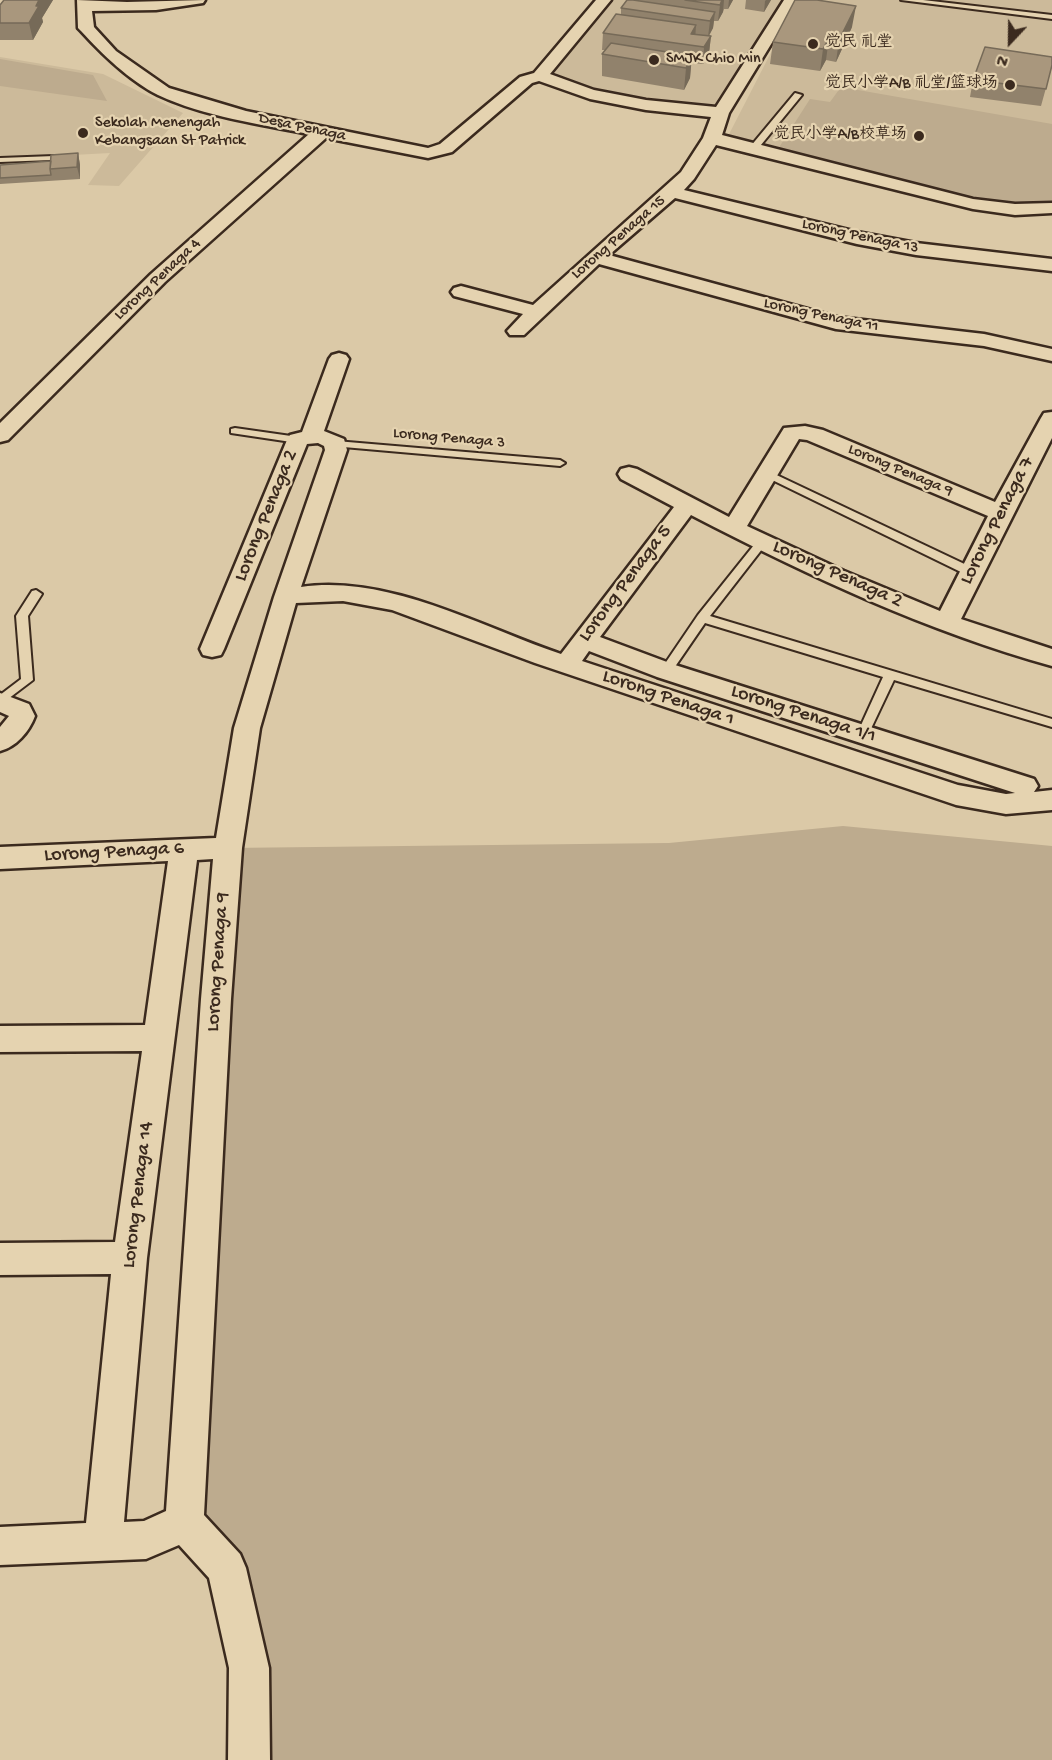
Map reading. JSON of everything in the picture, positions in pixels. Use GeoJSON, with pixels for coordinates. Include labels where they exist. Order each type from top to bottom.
{"type":"FeatureCollection","features":[{"type":"Feature","properties":{"kind":"street"},"geometry":{"type":"LineString","coordinates":[[84,3],[160,6],[198,0]]}},
{"type":"Feature","properties":{"kind":"street"},"geometry":{"type":"LineString","coordinates":[[604,0],[540,76],[590,94],[646,105],[721,112]]}},
{"type":"Feature","properties":{"kind":"street","name":"Desa Penaga"},"geometry":{"type":"LineString","coordinates":[[84,3],[86,28],[110,54],[163,91],[199,104],[244,116],[434,152],[446,148],[526,80],[540,76]]}},
{"type":"Feature","properties":{"kind":"street","name":"Lorong Penaga 15"},"geometry":{"type":"LineString","coordinates":[[518,331],[595,257],[672,192],[688,175],[712,138],[721,112],[788,11]]}},
{"type":"Feature","properties":{"kind":"street","name":"Lorong Penaga 4"},"geometry":{"type":"LineString","coordinates":[[0,435],[158,278],[322,132]]}},
{"type":"Feature","properties":{"kind":"street"},"geometry":{"type":"LineString","coordinates":[[712,138],[979,204],[1039,211],[1052,208]]}},
{"type":"Feature","properties":{"kind":"street","name":"Lorong Penaga 13"},"geometry":{"type":"LineString","coordinates":[[672,192],[857,238],[916,249],[1052,265]]}},
{"type":"Feature","properties":{"kind":"street","name":"Lorong Penaga 11"},"geometry":{"type":"LineString","coordinates":[[595,257],[836,323],[984,340],[1052,355]]}},
{"type":"Feature","properties":{"kind":"street"},"geometry":{"type":"LineString","coordinates":[[461,292],[537,312]]}},
{"type":"Feature","properties":{"kind":"street"},"geometry":{"type":"LineString","coordinates":[[336,444],[326,438],[305,438],[339,358]]}},
{"type":"Feature","properties":{"kind":"street","name":"Lorong Penaga 7"},"geometry":{"type":"LineString","coordinates":[[946,624],[1001,513],[1052,418]]}},
{"type":"Feature","properties":{"kind":"street","name":"Lorong Penaga 9"},"geometry":{"type":"LineString","coordinates":[[766,473],[792,434],[799,432],[815,435],[1001,513]]}},
{"type":"Feature","properties":{"kind":"street","name":"Lorong Penaga 2"},"geometry":{"type":"LineString","coordinates":[[212,649],[305,438]]}},
{"type":"Feature","properties":{"kind":"street","name":"Lorong Penaga 9"},"geometry":{"type":"LineString","coordinates":[[184,1522],[216,999],[228,848],[247,728],[286,597],[336,450],[336,444]]}},
{"type":"Feature","properties":{"kind":"street"},"geometry":{"type":"LineString","coordinates":[[734,528],[766,473]]}},
{"type":"Feature","properties":{"kind":"street","name":"Lorong Penaga 2"},"geometry":{"type":"LineString","coordinates":[[629,474],[762,542],[946,624],[1052,658]]}},
{"type":"Feature","properties":{"kind":"street","name":"Lorong Penaga 5"},"geometry":{"type":"LineString","coordinates":[[567,665],[583,640],[687,505]]}},
{"type":"Feature","properties":{"kind":"street","name":"Lorong Penaga 1"},"geometry":{"type":"LineString","coordinates":[[286,597],[306,592],[333,591],[380,598],[428,612],[505,644],[956,795],[1006,804],[1052,800]]}},
{"type":"Feature","properties":{"kind":"street","name":"Lorong Penaga 1/1"},"geometry":{"type":"LineString","coordinates":[[583,640],[666,671],[1024,786]]}},
{"type":"Feature","properties":{"kind":"street"},"geometry":{"type":"LineString","coordinates":[[0,701],[20,710],[22,716],[19,724],[0,741]]}},
{"type":"Feature","properties":{"kind":"street","name":"Lorong Penaga 6"},"geometry":{"type":"LineString","coordinates":[[0,858],[228,848]]}},
{"type":"Feature","properties":{"kind":"street","name":"Lorong Penaga 14"},"geometry":{"type":"LineString","coordinates":[[103,1541],[130,1258],[184,850]]}},
{"type":"Feature","properties":{"kind":"street"},"geometry":{"type":"LineString","coordinates":[[0,1040],[159,1038]]}},
{"type":"Feature","properties":{"kind":"street"},"geometry":{"type":"LineString","coordinates":[[0,1259],[130,1258]]}},
{"type":"Feature","properties":{"kind":"street"},"geometry":{"type":"LineString","coordinates":[[0,1546],[146,1540],[184,1522],[226,1568],[249,1668],[249,1760]]}},
{"type":"Feature","properties":{"kind":"lane"},"geometry":{"type":"LineString","coordinates":[[904,0],[1052,17]]}},
{"type":"Feature","properties":{"kind":"lane"},"geometry":{"type":"LineString","coordinates":[[753,149],[798,95]]}},
{"type":"Feature","properties":{"kind":"lane"},"geometry":{"type":"LineString","coordinates":[[0,160],[51,158]]}},
{"type":"Feature","properties":{"kind":"lane","name":"Lorong Penaga 2"},"geometry":{"type":"LineString","coordinates":[[235,431],[305,438]]}},
{"type":"Feature","properties":{"kind":"lane","name":"Lorong Penaga 3"},"geometry":{"type":"LineString","coordinates":[[336,444],[560,463]]}},
{"type":"Feature","properties":{"kind":"lane"},"geometry":{"type":"LineString","coordinates":[[766,473],[972,572]]}},
{"type":"Feature","properties":{"kind":"lane"},"geometry":{"type":"LineString","coordinates":[[666,671],[702,618],[762,542]]}},
{"type":"Feature","properties":{"kind":"lane"},"geometry":{"type":"LineString","coordinates":[[0,701],[27,680],[22,616],[36,594]]}},
{"type":"Feature","properties":{"kind":"lane"},"geometry":{"type":"LineString","coordinates":[[702,618],[1052,723]]}},
{"type":"Feature","properties":{"kind":"lane"},"geometry":{"type":"LineString","coordinates":[[863,734],[890,675]]}},
{"type":"Feature","properties":{"kind":"shaded area","name":"SMJK Chio Min"},"geometry":{"type":"Polygon","coordinates":[[[604,0],[791,0],[721,113],[646,105],[540,76],[604,0]]]}},
{"type":"Feature","properties":{"kind":"shaded area"},"geometry":{"type":"Polygon","coordinates":[[[798,0],[1052,0],[1052,208],[1015,209],[725,142],[798,0]]]}},
{"type":"Feature","properties":{"kind":"shaded area","name":"Sekolah Menengah Kebangsaan St Patrick"},"geometry":{"type":"Polygon","coordinates":[[[0,57],[103,74],[183,113],[119,186],[88,185],[110,153],[0,159],[0,57]]]}},
{"type":"Feature","properties":{"kind":"shaded area"},"geometry":{"type":"Polygon","coordinates":[[[0,59],[93,75],[107,101],[0,86],[0,59]]]}},
{"type":"Feature","properties":{"kind":"shaded area","name":"觉民小学A/B校草场"},"geometry":{"type":"Polygon","coordinates":[[[841,87],[1052,124],[1052,201],[1015,204],[971,198],[778,149],[810,99],[830,102],[841,87]]]}},
{"type":"Feature","properties":{"kind":"shaded area"},"geometry":{"type":"Polygon","coordinates":[[[843,826],[1052,846],[1052,1760],[249,1760],[226,1568],[184,1522],[228,848],[669,843],[843,826]]]}},
{"type":"Feature","properties":{"kind":"building"},"geometry":{"type":"Polygon","coordinates":[[[4,0],[39,0],[36,6],[39,6],[29,23],[0,23],[0,5],[4,0]]]}},
{"type":"Feature","properties":{"kind":"building"},"geometry":{"type":"Polygon","coordinates":[[[627,0],[715,12],[710,21],[621,8],[627,0]]]}},
{"type":"Feature","properties":{"kind":"building"},"geometry":{"type":"Polygon","coordinates":[[[685,0],[722,0],[720,5],[685,0]]]}},
{"type":"Feature","properties":{"kind":"building"},"geometry":{"type":"Polygon","coordinates":[[[795,0],[817,0],[856,6],[839,40],[829,38],[823,49],[773,42],[795,0]]]}},
{"type":"Feature","properties":{"kind":"building"},"geometry":{"type":"Polygon","coordinates":[[[616,14],[696,25],[691,34],[711,36],[704,47],[603,33],[616,14]]]}},
{"type":"Feature","properties":{"kind":"building"},"geometry":{"type":"Polygon","coordinates":[[[611,43],[692,56],[686,68],[602,54],[611,43]]]}},
{"type":"Feature","properties":{"kind":"building"},"geometry":{"type":"Polygon","coordinates":[[[985,47],[1052,57],[1046,89],[973,80],[985,47]]]}},
{"type":"Feature","properties":{"kind":"building"},"geometry":{"type":"Polygon","coordinates":[[[78,153],[77,167],[50,169],[51,155],[78,153]]]}},
{"type":"Feature","properties":{"kind":"building"},"geometry":{"type":"Polygon","coordinates":[[[51,161],[51,175],[0,178],[0,165],[51,161]]]}},
{"type":"Feature","properties":{"kind":"place","name":"觉民 礼堂"},"geometry":{"type":"Point","coordinates":[813,44]}},
{"type":"Feature","properties":{"kind":"place","name":"SMJK Chio Min"},"geometry":{"type":"Point","coordinates":[654,60]}},
{"type":"Feature","properties":{"kind":"place","name":"觉民小学A/B 礼堂/篮球场"},"geometry":{"type":"Point","coordinates":[1010,85]}},
{"type":"Feature","properties":{"kind":"place","name":"Sekolah Menengah Kebangsaan St Patrick"},"geometry":{"type":"Point","coordinates":[83,133]}},
{"type":"Feature","properties":{"kind":"place","name":"觉民小学A/B校草场"},"geometry":{"type":"Point","coordinates":[919,136]}}]}
